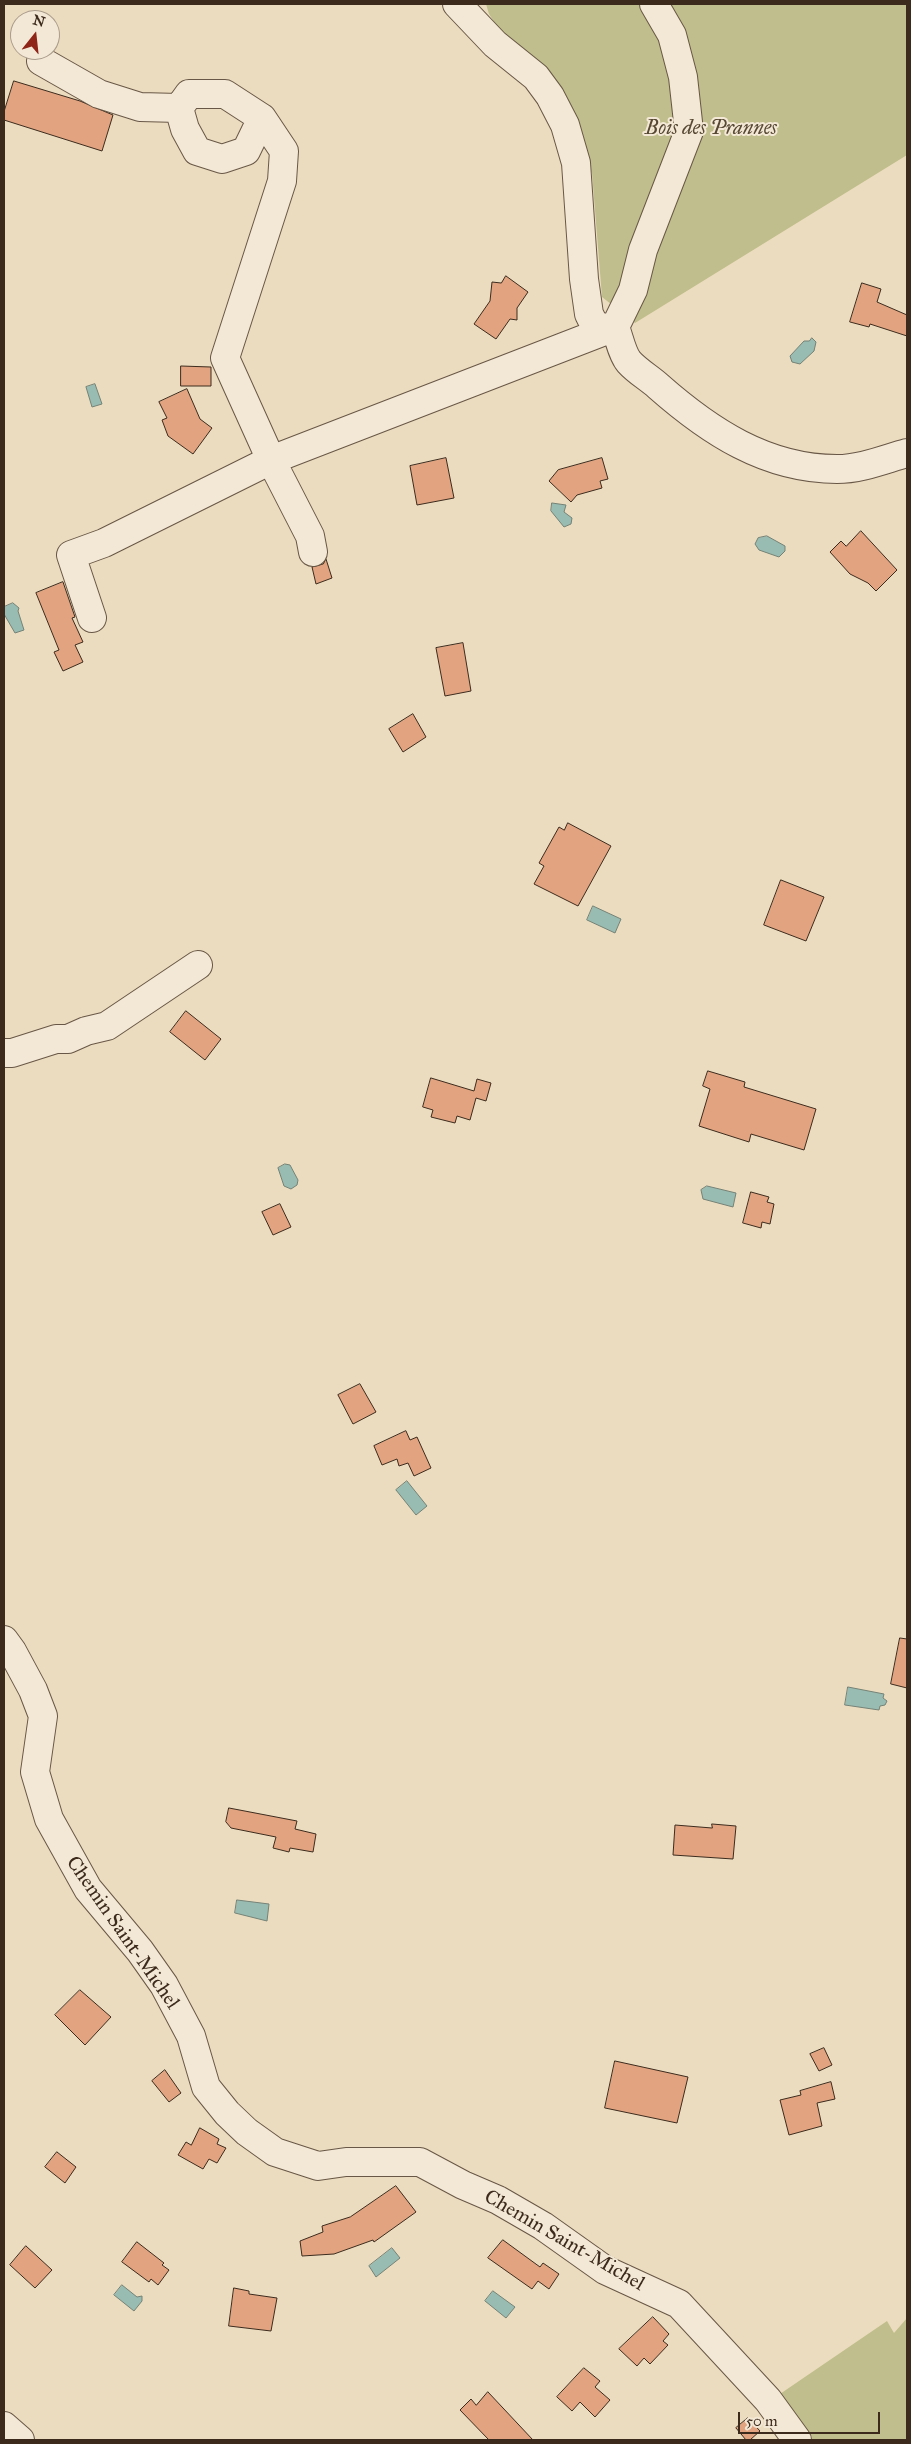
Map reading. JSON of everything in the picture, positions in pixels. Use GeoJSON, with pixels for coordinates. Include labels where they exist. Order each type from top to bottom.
{"type":"FeatureCollection","features":[{"type":"Feature","properties":{"kind":"street"},"geometry":{"type":"LineString","coordinates":[[457,4],[496,44],[536,77],[550,96],[565,124],[576,163],[584,279],[589,314],[596,328],[616,327]]}},
{"type":"Feature","properties":{"kind":"street"},"geometry":{"type":"LineString","coordinates":[[654,4],[672,35],[683,77],[689,131],[643,250],[633,290],[616,327],[628,361],[692,415],[745,448],[764,456],[806,466],[837,469],[856,467],[907,452]]}},
{"type":"Feature","properties":{"kind":"street"},"geometry":{"type":"LineString","coordinates":[[42,61],[98,94],[140,107],[179,108]]}},
{"type":"Feature","properties":{"kind":"street"},"geometry":{"type":"LineString","coordinates":[[262,118],[246,151],[222,159],[197,151],[184,129],[179,108],[189,94],[225,94],[262,118],[284,151],[282,181],[225,358],[271,460],[310,536],[313,552]]}},
{"type":"Feature","properties":{"kind":"street"},"geometry":{"type":"LineString","coordinates":[[92,618],[71,555],[104,543],[271,460],[616,327]]}},
{"type":"Feature","properties":{"kind":"street"},"geometry":{"type":"LineString","coordinates":[[4,1053],[12,1053],[56,1039],[68,1039],[86,1031],[107,1026],[198,965]]}},
{"type":"Feature","properties":{"kind":"street","name":"Chemin Saint-Michel"},"geometry":{"type":"LineString","coordinates":[[4,1640],[34,1690],[43,1716],[35,1772],[39,1790],[52,1826],[88,1889],[140,1952],[164,1986],[191,2036],[206,2087],[227,2113],[246,2132],[275,2152],[318,2166],[346,2162],[420,2162],[463,2185],[498,2200],[543,2226],[605,2270],[679,2304],[768,2400],[797,2440]]}},
{"type":"Feature","properties":{"kind":"street"},"geometry":{"type":"LineString","coordinates":[[4,2426],[20,2440]]}},
{"type":"Feature","properties":{"kind":"green space","name":"Bois des Prannes"},"geometry":{"type":"Polygon","coordinates":[[[486,4],[907,4],[907,155],[635,323],[602,297],[592,173],[489,14],[486,4]]]}},
{"type":"Feature","properties":{"kind":"green space"},"geometry":{"type":"Polygon","coordinates":[[[907,2318],[907,2440],[811,2440],[777,2396],[887,2321],[894,2333],[907,2318]]]}},
{"type":"Feature","properties":{"kind":"water"},"geometry":{"type":"Polygon","coordinates":[[[812,338],[816,342],[814,351],[800,364],[792,362],[790,356],[804,341],[809,341],[812,338]]]}},
{"type":"Feature","properties":{"kind":"water"},"geometry":{"type":"Polygon","coordinates":[[[95,384],[102,404],[92,407],[86,387],[95,384]]]}},
{"type":"Feature","properties":{"kind":"water"},"geometry":{"type":"Polygon","coordinates":[[[552,503],[566,505],[564,512],[572,518],[571,524],[564,527],[551,511],[552,503]]]}},
{"type":"Feature","properties":{"kind":"water"},"geometry":{"type":"Polygon","coordinates":[[[767,536],[785,546],[785,551],[779,557],[759,550],[755,544],[758,538],[767,536]]]}},
{"type":"Feature","properties":{"kind":"water"},"geometry":{"type":"Polygon","coordinates":[[[13,603],[19,608],[18,611],[24,630],[15,633],[4,614],[4,607],[13,603]]]}},
{"type":"Feature","properties":{"kind":"water"},"geometry":{"type":"Polygon","coordinates":[[[593,906],[621,919],[615,933],[587,920],[593,906]]]}},
{"type":"Feature","properties":{"kind":"water"},"geometry":{"type":"Polygon","coordinates":[[[285,1164],[290,1165],[298,1180],[297,1185],[291,1189],[284,1186],[278,1168],[285,1164]]]}},
{"type":"Feature","properties":{"kind":"water"},"geometry":{"type":"Polygon","coordinates":[[[707,1186],[736,1193],[733,1207],[703,1199],[701,1190],[707,1186]]]}},
{"type":"Feature","properties":{"kind":"water"},"geometry":{"type":"Polygon","coordinates":[[[407,1481],[427,1506],[416,1515],[396,1490],[407,1481]]]}},
{"type":"Feature","properties":{"kind":"water"},"geometry":{"type":"Polygon","coordinates":[[[848,1687],[884,1694],[883,1698],[887,1701],[885,1705],[880,1706],[879,1710],[845,1705],[848,1687]]]}},
{"type":"Feature","properties":{"kind":"water"},"geometry":{"type":"Polygon","coordinates":[[[237,1900],[269,1904],[267,1921],[235,1913],[237,1900]]]}},
{"type":"Feature","properties":{"kind":"water"},"geometry":{"type":"Polygon","coordinates":[[[392,2248],[400,2258],[376,2277],[369,2266],[392,2248]]]}},
{"type":"Feature","properties":{"kind":"water"},"geometry":{"type":"Polygon","coordinates":[[[122,2285],[137,2297],[142,2296],[142,2301],[134,2311],[114,2295],[122,2285]]]}},
{"type":"Feature","properties":{"kind":"water"},"geometry":{"type":"Polygon","coordinates":[[[493,2291],[515,2307],[506,2318],[485,2301],[493,2291]]]}},
{"type":"Feature","properties":{"kind":"building"},"geometry":{"type":"Polygon","coordinates":[[[14,81],[80,101],[113,115],[102,151],[4,120],[4,112],[14,81]]]}},
{"type":"Feature","properties":{"kind":"building"},"geometry":{"type":"Polygon","coordinates":[[[506,276],[528,292],[517,308],[517,320],[510,319],[496,339],[474,324],[490,301],[492,282],[501,283],[506,276]]]}},
{"type":"Feature","properties":{"kind":"building"},"geometry":{"type":"Polygon","coordinates":[[[862,283],[881,289],[877,302],[907,315],[907,336],[870,324],[869,327],[850,322],[862,283]]]}},
{"type":"Feature","properties":{"kind":"building"},"geometry":{"type":"Polygon","coordinates":[[[181,366],[211,367],[211,386],[181,386],[181,366]]]}},
{"type":"Feature","properties":{"kind":"building"},"geometry":{"type":"Polygon","coordinates":[[[187,389],[200,419],[212,428],[193,454],[168,436],[162,420],[167,418],[159,402],[187,389]]]}},
{"type":"Feature","properties":{"kind":"building"},"geometry":{"type":"Polygon","coordinates":[[[446,458],[454,498],[417,505],[410,466],[446,458]]]}},
{"type":"Feature","properties":{"kind":"building"},"geometry":{"type":"Polygon","coordinates":[[[602,458],[608,479],[600,481],[602,488],[577,495],[571,502],[549,481],[558,470],[602,458]]]}},
{"type":"Feature","properties":{"kind":"building"},"geometry":{"type":"Polygon","coordinates":[[[861,531],[897,570],[876,591],[868,583],[850,574],[830,552],[841,541],[846,546],[861,531]]]}},
{"type":"Feature","properties":{"kind":"building"},"geometry":{"type":"Polygon","coordinates":[[[326,559],[332,578],[316,584],[312,567],[323,564],[326,559]]]}},
{"type":"Feature","properties":{"kind":"building"},"geometry":{"type":"Polygon","coordinates":[[[63,582],[75,617],[72,618],[83,642],[75,645],[83,662],[63,671],[54,652],[59,650],[36,593],[63,582]]]}},
{"type":"Feature","properties":{"kind":"building"},"geometry":{"type":"Polygon","coordinates":[[[463,643],[471,691],[445,696],[436,648],[463,643]]]}},
{"type":"Feature","properties":{"kind":"building"},"geometry":{"type":"Polygon","coordinates":[[[413,714],[426,737],[403,752],[389,729],[413,714]]]}},
{"type":"Feature","properties":{"kind":"building"},"geometry":{"type":"Polygon","coordinates":[[[568,823],[611,846],[578,906],[534,884],[544,866],[539,863],[559,827],[564,830],[568,823]]]}},
{"type":"Feature","properties":{"kind":"building"},"geometry":{"type":"Polygon","coordinates":[[[781,880],[824,897],[806,941],[764,925],[781,880]]]}},
{"type":"Feature","properties":{"kind":"building"},"geometry":{"type":"Polygon","coordinates":[[[186,1011],[221,1039],[205,1060],[170,1032],[186,1011]]]}},
{"type":"Feature","properties":{"kind":"building"},"geometry":{"type":"Polygon","coordinates":[[[708,1071],[745,1082],[744,1087],[816,1109],[804,1150],[751,1134],[749,1142],[699,1126],[710,1089],[703,1086],[708,1071]]]}},
{"type":"Feature","properties":{"kind":"building"},"geometry":{"type":"Polygon","coordinates":[[[431,1078],[474,1091],[477,1079],[491,1083],[486,1101],[476,1098],[470,1120],[457,1116],[455,1123],[431,1117],[433,1110],[423,1107],[431,1078]]]}},
{"type":"Feature","properties":{"kind":"building"},"geometry":{"type":"Polygon","coordinates":[[[751,1192],[769,1197],[767,1202],[774,1204],[770,1224],[762,1222],[761,1228],[743,1223],[751,1192]]]}},
{"type":"Feature","properties":{"kind":"building"},"geometry":{"type":"Polygon","coordinates":[[[280,1204],[291,1227],[273,1235],[262,1212],[280,1204]]]}},
{"type":"Feature","properties":{"kind":"building"},"geometry":{"type":"Polygon","coordinates":[[[360,1384],[376,1412],[353,1424],[338,1395],[360,1384]]]}},
{"type":"Feature","properties":{"kind":"building"},"geometry":{"type":"Polygon","coordinates":[[[406,1431],[410,1440],[417,1437],[431,1468],[414,1476],[408,1463],[399,1466],[397,1459],[382,1465],[374,1446],[406,1431]]]}},
{"type":"Feature","properties":{"kind":"building"},"geometry":{"type":"Polygon","coordinates":[[[900,1638],[907,1639],[907,1688],[891,1684],[900,1638]]]}},
{"type":"Feature","properties":{"kind":"building"},"geometry":{"type":"Polygon","coordinates":[[[229,1808],[297,1821],[295,1829],[316,1834],[313,1852],[290,1848],[289,1852],[273,1848],[276,1837],[231,1828],[226,1822],[229,1808]]]}},
{"type":"Feature","properties":{"kind":"building"},"geometry":{"type":"Polygon","coordinates":[[[712,1824],[736,1826],[733,1859],[673,1855],[675,1825],[712,1828],[712,1824]]]}},
{"type":"Feature","properties":{"kind":"building"},"geometry":{"type":"Polygon","coordinates":[[[80,1990],[111,2017],[85,2045],[55,2015],[80,1990]]]}},
{"type":"Feature","properties":{"kind":"building"},"geometry":{"type":"Polygon","coordinates":[[[824,2048],[832,2065],[819,2071],[810,2054],[824,2048]]]}},
{"type":"Feature","properties":{"kind":"building"},"geometry":{"type":"Polygon","coordinates":[[[615,2061],[688,2077],[677,2123],[605,2108],[615,2061]]]}},
{"type":"Feature","properties":{"kind":"building"},"geometry":{"type":"Polygon","coordinates":[[[165,2070],[181,2093],[169,2102],[152,2081],[165,2070]]]}},
{"type":"Feature","properties":{"kind":"building"},"geometry":{"type":"Polygon","coordinates":[[[831,2082],[835,2099],[817,2103],[822,2126],[789,2135],[780,2100],[801,2095],[800,2091],[831,2082]]]}},
{"type":"Feature","properties":{"kind":"building"},"geometry":{"type":"Polygon","coordinates":[[[200,2128],[219,2139],[217,2144],[226,2148],[217,2163],[209,2159],[203,2169],[178,2155],[186,2142],[191,2145],[200,2128]]]}},
{"type":"Feature","properties":{"kind":"building"},"geometry":{"type":"Polygon","coordinates":[[[57,2152],[76,2167],[65,2183],[45,2167],[57,2152]]]}},
{"type":"Feature","properties":{"kind":"building"},"geometry":{"type":"Polygon","coordinates":[[[396,2186],[416,2212],[374,2242],[373,2240],[334,2254],[302,2256],[300,2241],[323,2232],[322,2226],[350,2217],[396,2186]]]}},
{"type":"Feature","properties":{"kind":"building"},"geometry":{"type":"Polygon","coordinates":[[[503,2240],[540,2267],[543,2263],[559,2274],[549,2289],[538,2281],[532,2289],[488,2258],[503,2240]]]}},
{"type":"Feature","properties":{"kind":"building"},"geometry":{"type":"Polygon","coordinates":[[[137,2242],[164,2263],[162,2265],[169,2270],[158,2285],[151,2279],[149,2282],[122,2262],[137,2242]]]}},
{"type":"Feature","properties":{"kind":"building"},"geometry":{"type":"Polygon","coordinates":[[[26,2246],[52,2270],[35,2288],[10,2265],[26,2246]]]}},
{"type":"Feature","properties":{"kind":"building"},"geometry":{"type":"Polygon","coordinates":[[[234,2288],[249,2291],[249,2294],[277,2298],[271,2331],[229,2326],[234,2288]]]}},
{"type":"Feature","properties":{"kind":"building"},"geometry":{"type":"Polygon","coordinates":[[[653,2317],[669,2334],[663,2341],[668,2345],[650,2364],[644,2358],[637,2366],[619,2349],[653,2317]]]}},
{"type":"Feature","properties":{"kind":"building"},"geometry":{"type":"Polygon","coordinates":[[[584,2368],[600,2381],[595,2387],[610,2400],[595,2417],[580,2402],[572,2411],[557,2397],[584,2368]]]}},
{"type":"Feature","properties":{"kind":"building"},"geometry":{"type":"Polygon","coordinates":[[[488,2392],[533,2440],[489,2440],[460,2410],[471,2399],[476,2405],[488,2392]]]}},
{"type":"Feature","properties":{"kind":"building"},"geometry":{"type":"Polygon","coordinates":[[[748,2418],[760,2431],[750,2440],[746,2440],[736,2428],[748,2418]]]}}]}
